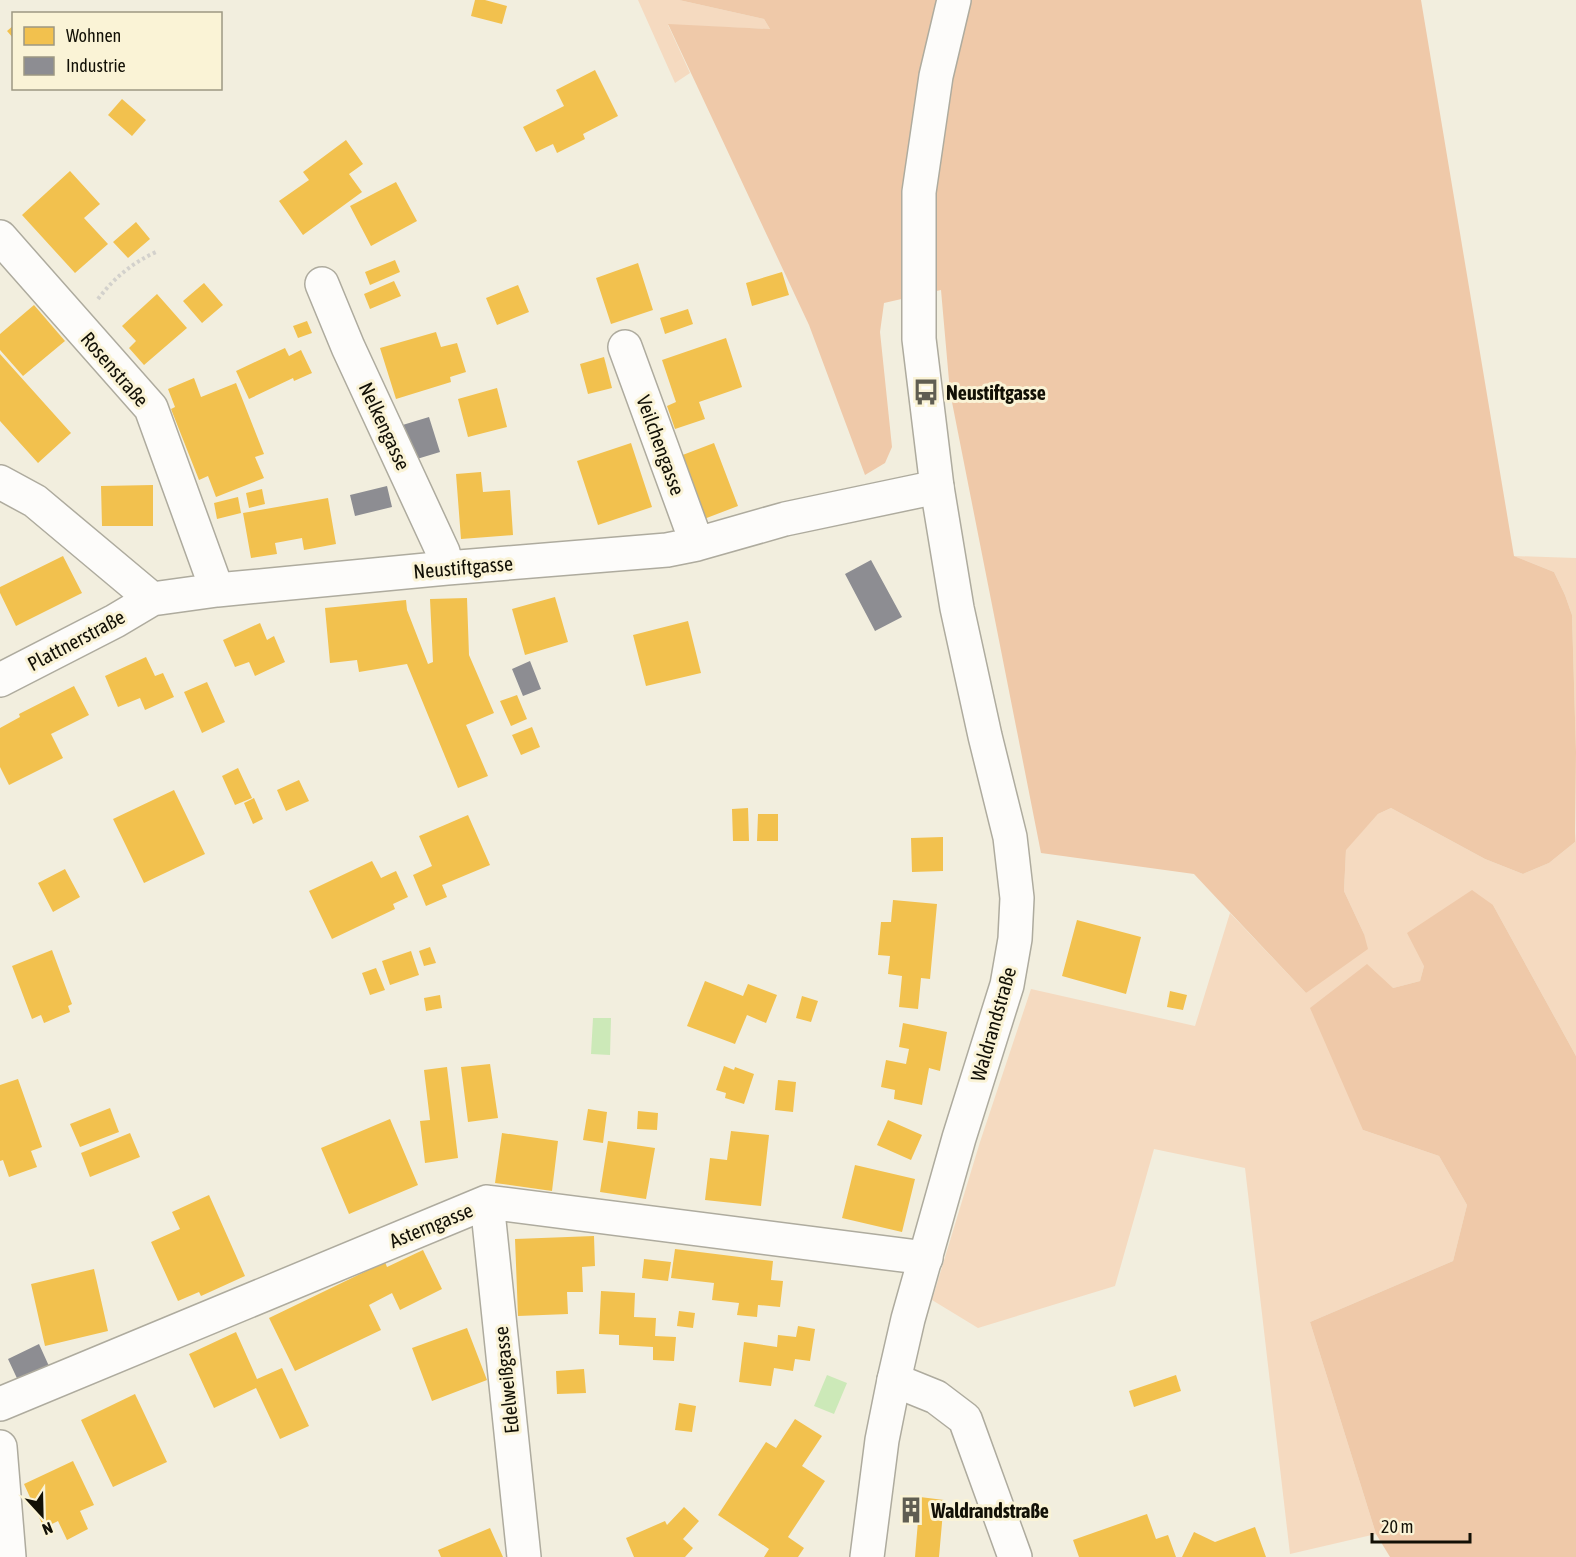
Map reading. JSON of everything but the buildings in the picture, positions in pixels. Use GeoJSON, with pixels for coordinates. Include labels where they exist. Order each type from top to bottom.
{"type":"FeatureCollection","features":[{"type":"Feature","properties":{"kind":"street"},"geometry":{"type":"LineString","coordinates":[[937,487],[919,339],[919,192],[936,76],[954,0]]}},
{"type":"Feature","properties":{"kind":"street","name":"Rosenstraße"},"geometry":{"type":"LineString","coordinates":[[0,237],[151,408],[217,590]]}},
{"type":"Feature","properties":{"kind":"street","name":"Nelkengasse"},"geometry":{"type":"LineString","coordinates":[[322,284],[348,347],[443,552],[447,568]]}},
{"type":"Feature","properties":{"kind":"street","name":"Veilchengasse"},"geometry":{"type":"LineString","coordinates":[[625,347],[697,544]]}},
{"type":"Feature","properties":{"kind":"street"},"geometry":{"type":"LineString","coordinates":[[0,482],[35,501],[152,600]]}},
{"type":"Feature","properties":{"kind":"street","name":"Neustiftgasse"},"geometry":{"type":"LineString","coordinates":[[152,600],[217,590],[667,550],[697,544],[785,519],[937,487]]}},
{"type":"Feature","properties":{"kind":"street","name":"Waldrandstraße"},"geometry":{"type":"LineString","coordinates":[[867,1557],[882,1440],[908,1319],[959,1138],[1007,985],[1015,939],[1017,898],[1010,837],[957,608],[937,487]]}},
{"type":"Feature","properties":{"kind":"street","name":"Plattnerstraße"},"geometry":{"type":"LineString","coordinates":[[0,680],[152,600]]}},
{"type":"Feature","properties":{"kind":"street","name":"Asterngasse"},"geometry":{"type":"LineString","coordinates":[[0,1404],[487,1202],[926,1257]]}},
{"type":"Feature","properties":{"kind":"street","name":"Edelweißgasse"},"geometry":{"type":"LineString","coordinates":[[487,1202],[524,1557]]}},
{"type":"Feature","properties":{"kind":"street"},"geometry":{"type":"LineString","coordinates":[[894,1380],[936,1397],[965,1419],[1015,1557]]}},
{"type":"Feature","properties":{"kind":"street"},"geometry":{"type":"LineString","coordinates":[[0,1447],[9,1557]]}},
{"type":"Feature","properties":{"kind":"path"},"geometry":{"type":"LineString","coordinates":[[78,326],[110,284],[135,262],[156,252]]}},
{"type":"Feature","properties":{"kind":"shaded area"},"geometry":{"type":"Polygon","coordinates":[[[638,0],[679,0],[764,19],[770,29],[668,25],[690,73],[675,83],[638,0]]]}},
{"type":"Feature","properties":{"kind":"shaded area"},"geometry":{"type":"Polygon","coordinates":[[[679,0],[1421,0],[1514,556],[1554,572],[1572,615],[1576,752],[1575,842],[1549,863],[1523,874],[1485,859],[1391,808],[1378,814],[1346,850],[1344,891],[1364,934],[1368,949],[1306,993],[1194,874],[1041,853],[950,392],[941,290],[884,303],[880,332],[892,447],[885,463],[865,475],[809,325],[668,24],[770,29],[764,19],[679,0]]]}},
{"type":"Feature","properties":{"kind":"shaded area"},"geometry":{"type":"Polygon","coordinates":[[[1514,556],[1576,558],[1576,752],[1572,615],[1554,572],[1514,556]]]}},
{"type":"Feature","properties":{"kind":"shaded area"},"geometry":{"type":"Polygon","coordinates":[[[1391,808],[1485,859],[1523,874],[1549,863],[1575,842],[1576,832],[1576,1056],[1493,905],[1424,966],[1420,981],[1393,988],[1363,1130],[1439,1156],[1467,1205],[1453,1261],[1310,1322],[1376,1534],[1290,1554],[1245,1168],[1154,1149],[1115,1286],[978,1328],[932,1300],[980,1142],[1031,989],[1195,1026],[1230,913],[1306,993],[1364,934],[1344,891],[1346,849],[1378,814],[1391,808]]]}},
{"type":"Feature","properties":{"kind":"shaded area"},"geometry":{"type":"Polygon","coordinates":[[[1472,890],[1493,905],[1576,1056],[1576,1557],[1390,1557],[1376,1534],[1310,1322],[1453,1261],[1467,1205],[1439,1156],[1363,1130],[1310,1008],[1367,964],[1393,988],[1420,981],[1424,966],[1407,933],[1472,890]]]}},
{"type":"Feature","properties":{"kind":"shaded area"},"geometry":{"type":"Polygon","coordinates":[[[593,1018],[611,1018],[610,1055],[591,1054],[593,1018]]]}},
{"type":"Feature","properties":{"kind":"shaded area"},"geometry":{"type":"Polygon","coordinates":[[[827,1375],[847,1383],[834,1414],[814,1406],[827,1375]]]}},
{"type":"Feature","properties":{"kind":"place","name":"Neustiftgasse"},"geometry":{"type":"Point","coordinates":[926,392]}},
{"type":"Feature","properties":{"kind":"place","name":"Waldrandstraße"},"geometry":{"type":"Point","coordinates":[911,1510]}}]}
